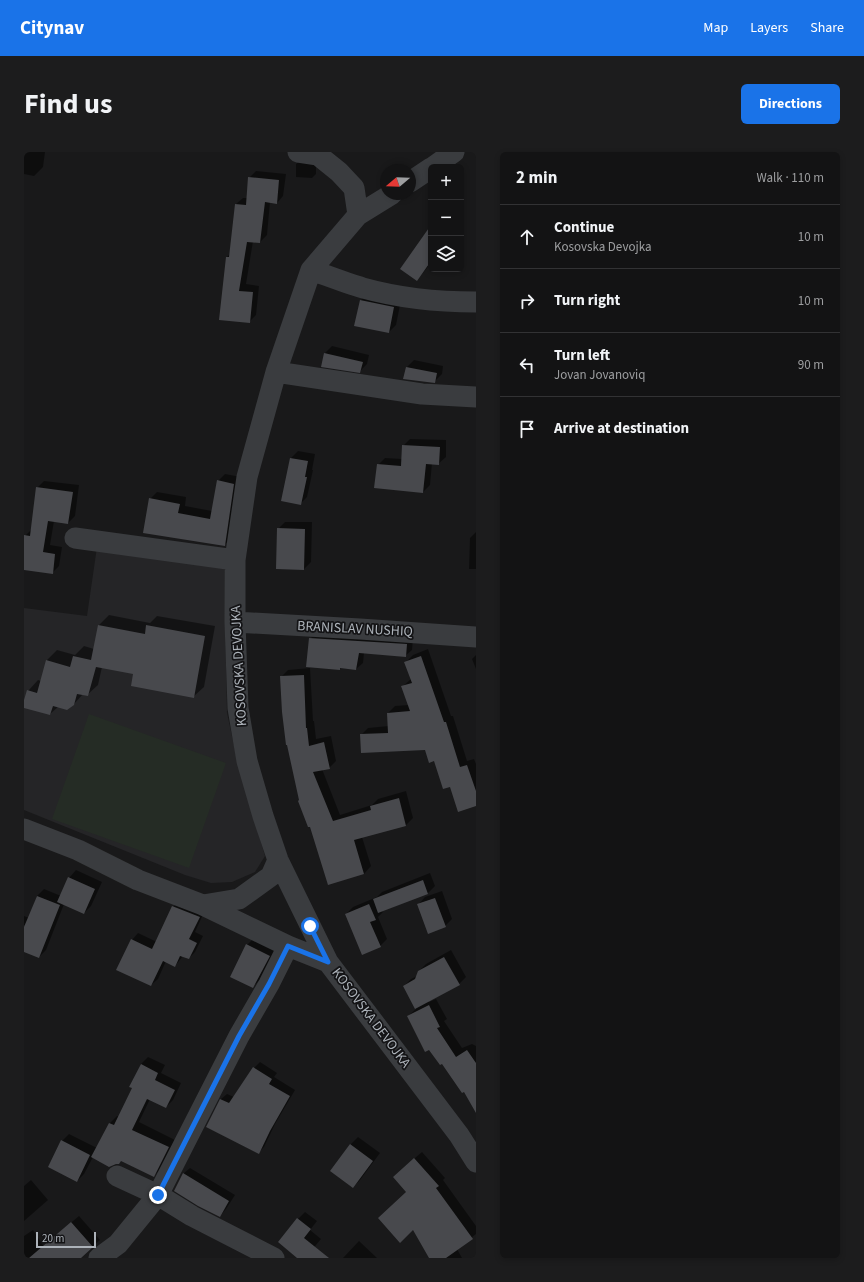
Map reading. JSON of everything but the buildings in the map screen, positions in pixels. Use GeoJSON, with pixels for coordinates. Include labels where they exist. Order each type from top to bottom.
{"type":"FeatureCollection","features":[{"type":"Feature","properties":{"kind":"street"},"geometry":{"type":"LineString","coordinates":[[298,152],[318,155],[339,172],[354,188],[358,215]]}},
{"type":"Feature","properties":{"kind":"street"},"geometry":{"type":"LineString","coordinates":[[438,164],[454,152]]}},
{"type":"Feature","properties":{"kind":"street"},"geometry":{"type":"LineString","coordinates":[[416,178],[428,171]]}},
{"type":"Feature","properties":{"kind":"street","name":"KOSOVSKA DEVOJKA"},"geometry":{"type":"LineString","coordinates":[[382,200],[358,215],[311,270],[276,372],[247,477],[235,560],[235,622],[238,708],[247,760],[263,816],[278,860],[328,962],[459,1135],[476,1162]]}},
{"type":"Feature","properties":{"kind":"street"},"geometry":{"type":"LineString","coordinates":[[311,270],[364,288],[400,296],[476,302]]}},
{"type":"Feature","properties":{"kind":"street"},"geometry":{"type":"LineString","coordinates":[[276,372],[422,394],[476,397]]}},
{"type":"Feature","properties":{"kind":"street"},"geometry":{"type":"LineString","coordinates":[[75,538],[235,560]]}},
{"type":"Feature","properties":{"kind":"street","name":"BRANISLAV NUSHIQ"},"geometry":{"type":"LineString","coordinates":[[235,622],[476,637]]}},
{"type":"Feature","properties":{"kind":"street"},"geometry":{"type":"LineString","coordinates":[[24,829],[78,850],[138,880],[203,905],[288,946],[328,962]]}},
{"type":"Feature","properties":{"kind":"street"},"geometry":{"type":"LineString","coordinates":[[203,905],[239,899],[271,876],[278,860]]}},
{"type":"Feature","properties":{"kind":"street"},"geometry":{"type":"LineString","coordinates":[[99,1258],[118,1244],[158,1195],[239,1036],[269,984],[288,946]]}},
{"type":"Feature","properties":{"kind":"street"},"geometry":{"type":"LineString","coordinates":[[117,1176],[158,1195],[192,1216],[274,1258]]}},
{"type":"Feature","properties":{"kind":"shaded area"},"geometry":{"type":"Polygon","coordinates":[[[98,540],[224,566],[227,713],[237,759],[265,856],[255,872],[232,882],[211,883],[185,875],[24,810],[24,608],[87,616],[98,540]]]}},
{"type":"Feature","properties":{"kind":"shaded area"},"geometry":{"type":"Polygon","coordinates":[[[89,714],[226,763],[189,868],[52,819],[89,714]]]}},
{"type":"Feature","properties":{"kind":"route"},"geometry":{"type":"LineString","coordinates":[[158,1195],[239,1036],[269,984],[288,946],[328,962],[310,926]]}}]}
